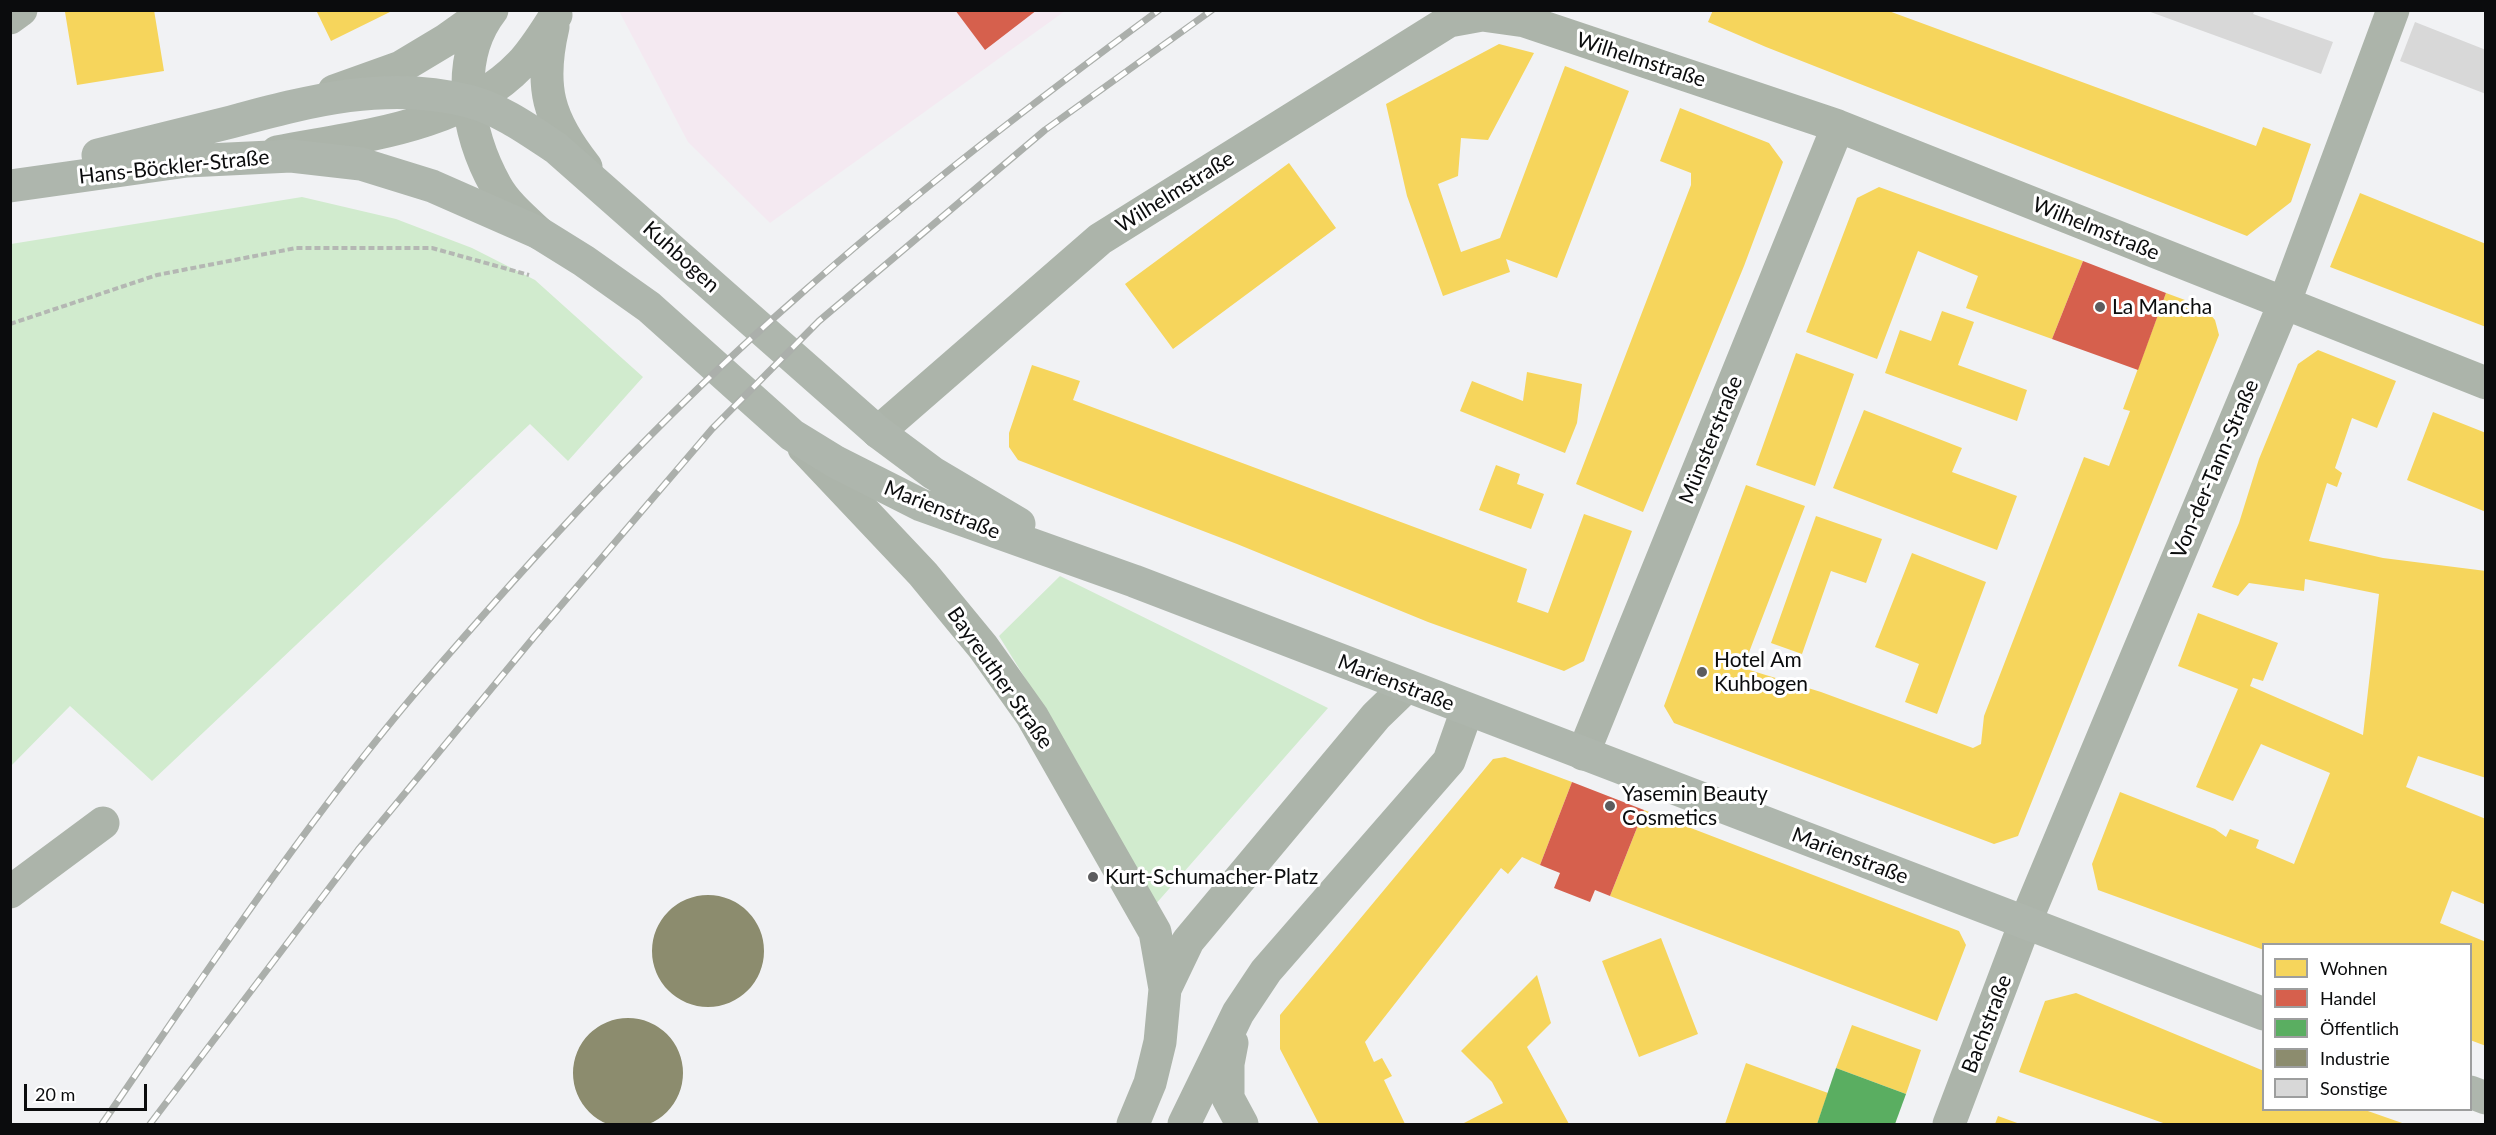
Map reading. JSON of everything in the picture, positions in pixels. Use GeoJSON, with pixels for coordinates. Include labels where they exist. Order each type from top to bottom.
{"type":"FeatureCollection","features":[{"type":"Feature","properties":{"kind":"main road","name":"Hans-Böckler-Straße"},"geometry":{"type":"LineString","coordinates":[[10,177],[300,104],[397,91],[470,101]]}},
{"type":"Feature","properties":{"kind":"main road","name":"Kuhbogen"},"geometry":{"type":"LineString","coordinates":[[470,101],[528,129],[556,148],[878,432]]}},
{"type":"Feature","properties":{"kind":"main road","name":"Hans-Böckler-Straße"},"geometry":{"type":"LineString","coordinates":[[10,186],[187,161],[255,156],[324,158],[371,167],[452,194],[539,233]]}},
{"type":"Feature","properties":{"kind":"main road"},"geometry":{"type":"LineString","coordinates":[[539,233],[584,261],[648,307],[792,435]]}},
{"type":"Feature","properties":{"kind":"main road","name":"Marienstraße"},"geometry":{"type":"LineString","coordinates":[[878,432],[933,472],[1008,519],[1134,581]]}},
{"type":"Feature","properties":{"kind":"main road","name":"Marienstraße"},"geometry":{"type":"LineString","coordinates":[[792,435],[836,462],[921,506],[1134,581],[2262,1013]]}},
{"type":"Feature","properties":{"kind":"street"},"geometry":{"type":"LineString","coordinates":[[10,18],[21,10]]}},
{"type":"Feature","properties":{"kind":"street"},"geometry":{"type":"LineString","coordinates":[[490,10],[478,29],[472,47],[468,73],[474,134],[496,188],[515,211],[539,233]]}},
{"type":"Feature","properties":{"kind":"street"},"geometry":{"type":"LineString","coordinates":[[300,104],[401,67],[490,10]]}},
{"type":"Feature","properties":{"kind":"street","name":"Von-der-Tann-Straße"},"geometry":{"type":"LineString","coordinates":[[2025,923],[2284,304],[2393,10]]}},
{"type":"Feature","properties":{"kind":"street"},"geometry":{"type":"LineString","coordinates":[[255,156],[409,126],[470,101],[519,65],[537,45],[557,13]]}},
{"type":"Feature","properties":{"kind":"street"},"geometry":{"type":"LineString","coordinates":[[557,13],[546,69],[550,109],[566,142],[598,183]]}},
{"type":"Feature","properties":{"kind":"street","name":"Wilhelmstraße"},"geometry":{"type":"LineString","coordinates":[[878,432],[1100,239],[1449,21],[1482,15],[1525,21],[1838,126],[2486,383]]}},
{"type":"Feature","properties":{"kind":"street","name":"Münsterstraße"},"geometry":{"type":"LineString","coordinates":[[1583,754],[1838,126]]}},
{"type":"Feature","properties":{"kind":"street","name":"Bayreuther Straße"},"geometry":{"type":"LineString","coordinates":[[792,435],[924,574],[983,647],[1032,716],[1155,932],[1165,989]]}},
{"type":"Feature","properties":{"kind":"street"},"geometry":{"type":"LineString","coordinates":[[1133,1125],[1150,1083],[1155,1062],[1165,989],[1188,941],[1376,716],[1406,687]]}},
{"type":"Feature","properties":{"kind":"street"},"geometry":{"type":"LineString","coordinates":[[1185,1125],[1238,1013],[1266,971],[1449,761],[1467,710]]}},
{"type":"Feature","properties":{"kind":"street"},"geometry":{"type":"LineString","coordinates":[[10,892],[103,823]]}},
{"type":"Feature","properties":{"kind":"street","name":"Bachstraße"},"geometry":{"type":"LineString","coordinates":[[1949,1125],[2025,923]]}},
{"type":"Feature","properties":{"kind":"street"},"geometry":{"type":"LineString","coordinates":[[1238,1013],[1228,1064],[1228,1098],[1242,1125]]}},
{"type":"Feature","properties":{"kind":"path"},"geometry":{"type":"LineString","coordinates":[[10,324],[157,275],[296,248],[432,248],[535,276]]}},
{"type":"Feature","properties":{"kind":"shaded area"},"geometry":{"type":"Polygon","coordinates":[[[619,11],[1065,11],[770,223],[688,142],[619,11]]]}},
{"type":"Feature","properties":{"kind":"green space"},"geometry":{"type":"Polygon","coordinates":[[[302,197],[396,219],[472,248],[535,280],[643,377],[568,461],[530,424],[152,781],[70,706],[11,766],[11,244],[302,197]]]}},
{"type":"Feature","properties":{"kind":"green space"},"geometry":{"type":"Polygon","coordinates":[[[1060,576],[1328,708],[1154,906],[1077,762],[999,636],[1060,576]]]}},
{"type":"Feature","properties":{"kind":"building: Wohnen"},"geometry":{"type":"Polygon","coordinates":[[[154,10],[164,71],[77,85],[65,12],[154,10]]]}},
{"type":"Feature","properties":{"kind":"building: Wohnen"},"geometry":{"type":"Polygon","coordinates":[[[316,10],[394,10],[331,41],[316,10]]]}},
{"type":"Feature","properties":{"kind":"building: Wohnen"},"geometry":{"type":"Polygon","coordinates":[[[1713,10],[1886,10],[2256,146],[2263,127],[2311,144],[2291,202],[2247,236],[1766,47],[1708,22],[1713,10]]]}},
{"type":"Feature","properties":{"kind":"building: Wohnen"},"geometry":{"type":"Polygon","coordinates":[[[1499,44],[1534,53],[1488,140],[1461,138],[1458,176],[1438,184],[1461,252],[1500,238],[1565,66],[1629,91],[1557,278],[1506,259],[1510,272],[1443,296],[1407,196],[1386,104],[1499,44]]]}},
{"type":"Feature","properties":{"kind":"building: Wohnen"},"geometry":{"type":"Polygon","coordinates":[[[1680,108],[1769,143],[1783,162],[1744,266],[1643,512],[1576,484],[1691,185],[1691,173],[1660,161],[1680,108]]]}},
{"type":"Feature","properties":{"kind":"building: Wohnen"},"geometry":{"type":"Polygon","coordinates":[[[1289,163],[1336,228],[1173,349],[1125,284],[1289,163]]]}},
{"type":"Feature","properties":{"kind":"building: Wohnen"},"geometry":{"type":"Polygon","coordinates":[[[1879,187],[2083,261],[2052,339],[1966,308],[1978,276],[1918,251],[1877,359],[1806,332],[1857,198],[1879,187]]]}},
{"type":"Feature","properties":{"kind":"building: Wohnen"},"geometry":{"type":"Polygon","coordinates":[[[2360,193],[2486,244],[2486,327],[2330,267],[2360,193]]]}},
{"type":"Feature","properties":{"kind":"building: Wohnen"},"geometry":{"type":"Polygon","coordinates":[[[2166,293],[2204,307],[2215,320],[2219,335],[2018,836],[1994,844],[1674,723],[1664,706],[1746,485],[1805,506],[1743,668],[1821,692],[1973,748],[1981,744],[1984,716],[2084,457],[2109,466],[2130,411],[2123,409],[2166,293]]]}},
{"type":"Feature","properties":{"kind":"building: Wohnen"},"geometry":{"type":"Polygon","coordinates":[[[1942,311],[1974,322],[1958,365],[2027,390],[2017,421],[1885,373],[1900,330],[1931,341],[1942,311]]]}},
{"type":"Feature","properties":{"kind":"building: Wohnen"},"geometry":{"type":"Polygon","coordinates":[[[2318,350],[2396,381],[2377,428],[2352,418],[2335,468],[2342,473],[2337,487],[2327,483],[2309,541],[2383,558],[2486,571],[2486,778],[2418,756],[2406,787],[2486,819],[2484,904],[2452,891],[2440,923],[2486,942],[2486,1046],[2472,1041],[2472,943],[2262,943],[2262,949],[2098,890],[2092,864],[2120,792],[2215,829],[2226,837],[2230,829],[2259,840],[2256,848],[2294,864],[2330,773],[2261,744],[2233,801],[2196,787],[2238,689],[2178,666],[2198,613],[2278,643],[2263,681],[2253,678],[2250,686],[2363,735],[2379,594],[2305,579],[2304,591],[2249,583],[2238,596],[2212,587],[2239,523],[2259,459],[2298,364],[2318,350]]]}},
{"type":"Feature","properties":{"kind":"building: Wohnen"},"geometry":{"type":"Polygon","coordinates":[[[1796,353],[1854,374],[1815,486],[1756,465],[1796,353]]]}},
{"type":"Feature","properties":{"kind":"building: Wohnen"},"geometry":{"type":"Polygon","coordinates":[[[1032,365],[1080,381],[1073,400],[1527,569],[1517,602],[1548,613],[1584,514],[1632,531],[1584,661],[1564,671],[1428,622],[1237,544],[1018,460],[1009,447],[1009,433],[1032,365]]]}},
{"type":"Feature","properties":{"kind":"building: Wohnen"},"geometry":{"type":"Polygon","coordinates":[[[1527,372],[1582,384],[1577,423],[1565,453],[1460,411],[1472,381],[1523,401],[1527,372]]]}},
{"type":"Feature","properties":{"kind":"building: Wohnen"},"geometry":{"type":"Polygon","coordinates":[[[1864,410],[1962,448],[1952,472],[2017,496],[1997,550],[1833,488],[1864,410]]]}},
{"type":"Feature","properties":{"kind":"building: Wohnen"},"geometry":{"type":"Polygon","coordinates":[[[2433,412],[2486,433],[2486,512],[2407,480],[2433,412]]]}},
{"type":"Feature","properties":{"kind":"building: Wohnen"},"geometry":{"type":"Polygon","coordinates":[[[1496,465],[1520,474],[1517,484],[1544,494],[1531,529],[1479,510],[1496,465]]]}},
{"type":"Feature","properties":{"kind":"building: Wohnen"},"geometry":{"type":"Polygon","coordinates":[[[1816,516],[1882,539],[1866,583],[1831,571],[1802,654],[1771,643],[1816,516]]]}},
{"type":"Feature","properties":{"kind":"building: Wohnen"},"geometry":{"type":"Polygon","coordinates":[[[1912,553],[1986,582],[1937,714],[1905,702],[1919,664],[1875,647],[1912,553]]]}},
{"type":"Feature","properties":{"kind":"building: Wohnen"},"geometry":{"type":"Polygon","coordinates":[[[1505,757],[1572,782],[1540,865],[1522,857],[1508,874],[1501,868],[1365,1042],[1374,1062],[1382,1058],[1392,1076],[1384,1080],[1405,1124],[1319,1124],[1280,1049],[1280,1015],[1493,759],[1505,757]]]}},
{"type":"Feature","properties":{"kind":"building: Wohnen"},"geometry":{"type":"Polygon","coordinates":[[[1644,810],[1959,931],[1966,945],[1937,1021],[1610,896],[1644,810]]]}},
{"type":"Feature","properties":{"kind":"building: Wohnen"},"geometry":{"type":"Polygon","coordinates":[[[1661,938],[1698,1034],[1639,1057],[1602,961],[1661,938]]]}},
{"type":"Feature","properties":{"kind":"building: Wohnen"},"geometry":{"type":"Polygon","coordinates":[[[1537,975],[1551,1023],[1527,1047],[1569,1124],[1462,1124],[1503,1103],[1492,1082],[1461,1051],[1537,975]]]}},
{"type":"Feature","properties":{"kind":"building: Wohnen"},"geometry":{"type":"Polygon","coordinates":[[[2076,993],[2262,1070],[2262,1111],[2368,1111],[2405,1124],[2166,1124],[2019,1072],[2045,1001],[2076,993]]]}},
{"type":"Feature","properties":{"kind":"building: Wohnen"},"geometry":{"type":"Polygon","coordinates":[[[1852,1025],[1921,1050],[1906,1094],[1836,1068],[1852,1025]]]}},
{"type":"Feature","properties":{"kind":"building: Wohnen"},"geometry":{"type":"Polygon","coordinates":[[[1746,1063],[1828,1093],[1817,1124],[1725,1124],[1746,1063]]]}},
{"type":"Feature","properties":{"kind":"building: Wohnen"},"geometry":{"type":"Polygon","coordinates":[[[1998,1116],[2020,1124],[1995,1124],[1998,1116]]]}},
{"type":"Feature","properties":{"kind":"building: Handel"},"geometry":{"type":"Polygon","coordinates":[[[955,10],[1037,10],[985,50],[955,10]]]}},
{"type":"Feature","properties":{"kind":"building: Handel"},"geometry":{"type":"Polygon","coordinates":[[[2083,261],[2166,293],[2138,370],[2052,339],[2083,261]]]}},
{"type":"Feature","properties":{"kind":"building: Handel"},"geometry":{"type":"Polygon","coordinates":[[[1572,782],[1644,810],[1610,896],[1595,890],[1590,902],[1554,888],[1560,873],[1540,865],[1572,782]]]}},
{"type":"Feature","properties":{"kind":"building: Öffentlich"},"geometry":{"type":"Polygon","coordinates":[[[1836,1068],[1906,1094],[1895,1124],[1817,1124],[1836,1068]]]}},
{"type":"Feature","properties":{"kind":"building: Industrie"},"geometry":{"type":"Polygon","coordinates":[[[708,895],[729,899],[748,911],[760,930],[764,951],[760,972],[748,991],[729,1003],[708,1007],[687,1003],[668,991],[656,972],[652,951],[656,930],[668,911],[687,899],[708,895]]]}},
{"type":"Feature","properties":{"kind":"building: Industrie"},"geometry":{"type":"Polygon","coordinates":[[[628,1018],[649,1022],[667,1034],[679,1052],[683,1073],[679,1094],[667,1112],[649,1124],[628,1128],[607,1124],[589,1112],[577,1094],[573,1073],[577,1052],[589,1034],[607,1022],[628,1018]]]}},
{"type":"Feature","properties":{"kind":"building: Sonstige"},"geometry":{"type":"Polygon","coordinates":[[[2145,10],[2255,10],[2253,14],[2333,42],[2321,74],[2145,10]]]}},
{"type":"Feature","properties":{"kind":"building: Sonstige"},"geometry":{"type":"Polygon","coordinates":[[[2415,22],[2486,50],[2486,94],[2400,61],[2415,22]]]}},
{"type":"Feature","properties":{"kind":"railway"},"geometry":{"type":"LineString","coordinates":[[102,1124],[254,904],[333,796],[417,691],[552,538],[694,392],[794,300],[882,224],[973,151],[1159,10]]}},
{"type":"Feature","properties":{"kind":"railway"},"geometry":{"type":"LineString","coordinates":[[150,1124],[358,850],[534,637],[712,429],[819,321],[1045,130],[1212,10]]}},
{"type":"Feature","properties":{"kind":"place","name":"La Mancha"},"geometry":{"type":"Point","coordinates":[2100,307]}},
{"type":"Feature","properties":{"kind":"place","name":"Hotel Am Kuhbogen"},"geometry":{"type":"Point","coordinates":[1702,672]}},
{"type":"Feature","properties":{"kind":"place","name":"Yasemin Beauty Cosmetics"},"geometry":{"type":"Point","coordinates":[1610,806]}},
{"type":"Feature","properties":{"kind":"place","name":"Kurt-Schumacher-Platz"},"geometry":{"type":"Point","coordinates":[1093,877]}}]}
